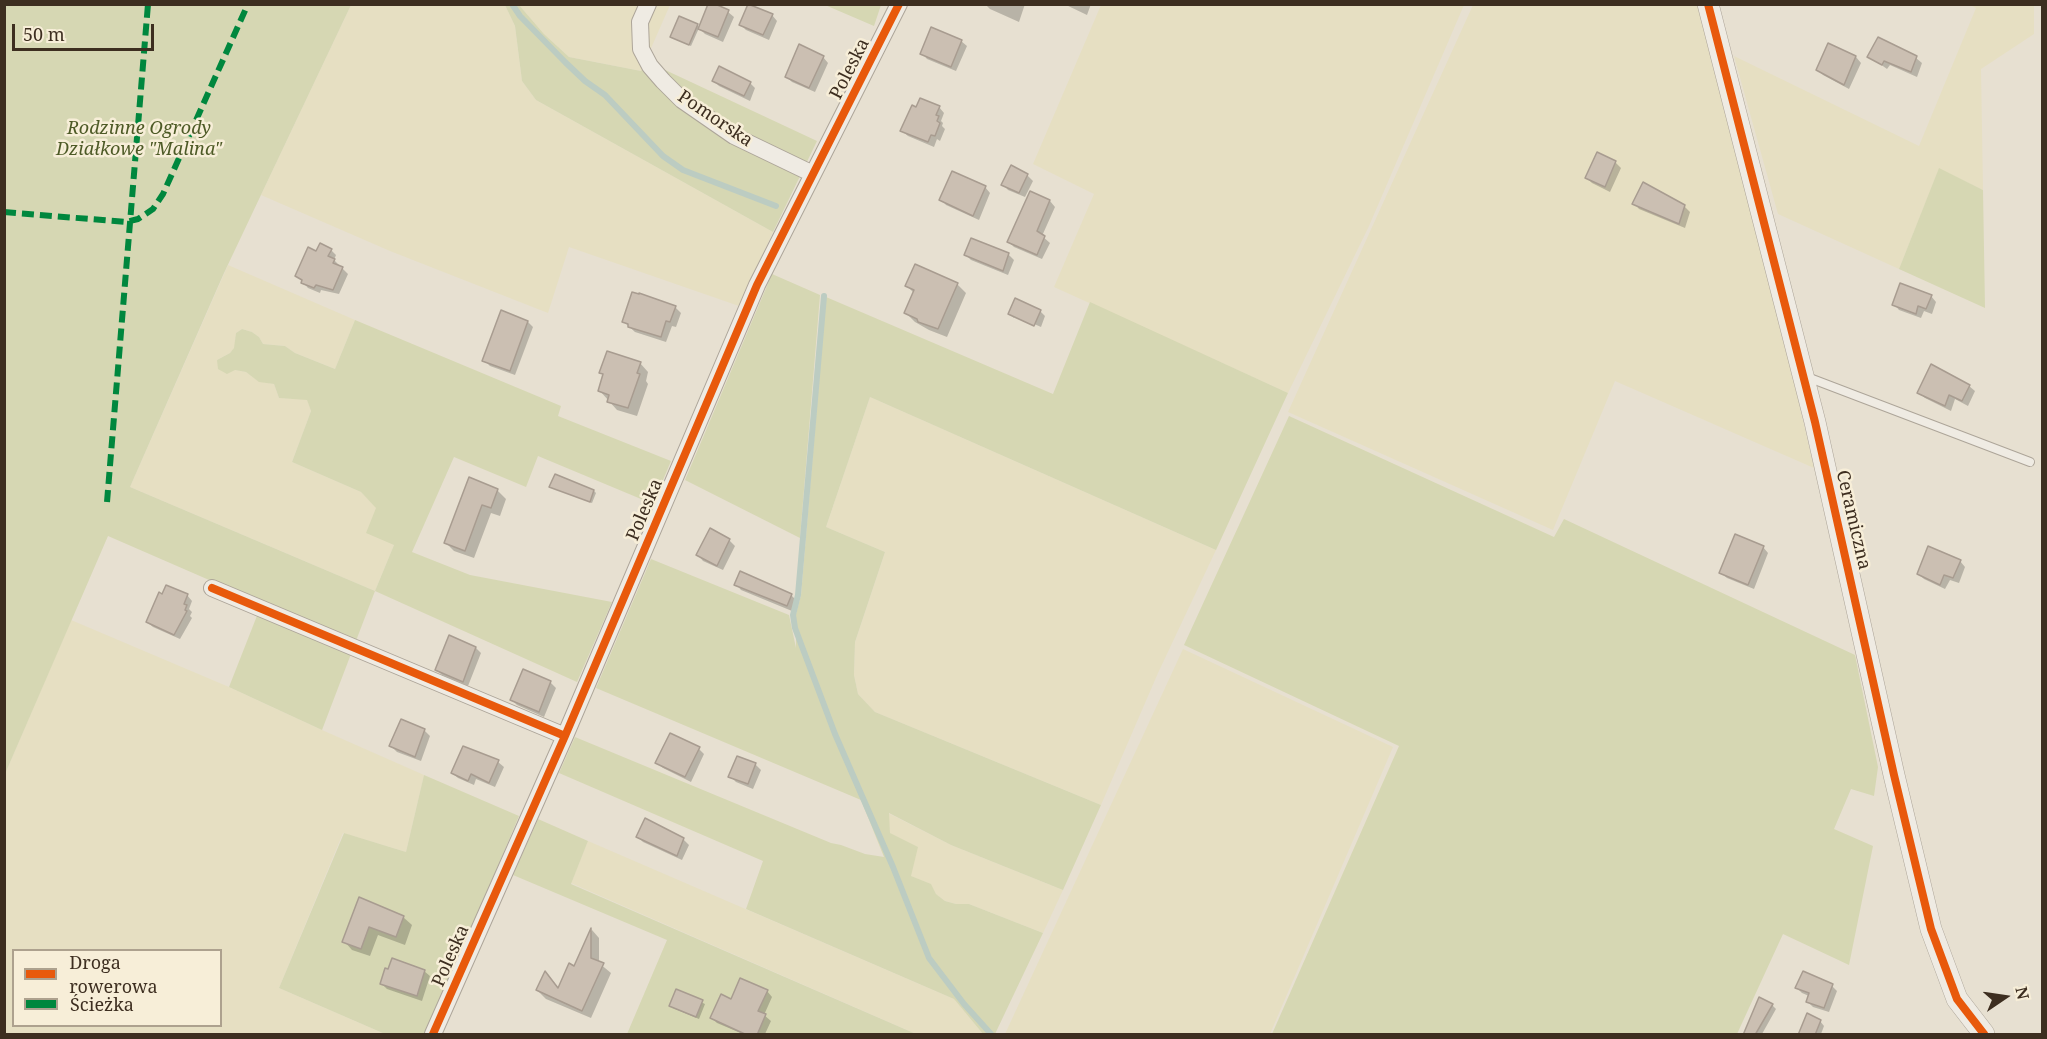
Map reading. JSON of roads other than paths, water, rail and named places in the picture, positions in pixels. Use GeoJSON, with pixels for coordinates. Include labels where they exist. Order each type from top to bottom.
{"type":"FeatureCollection","features":[{"type":"Feature","properties":{"kind":"street","name":"Pomorska"},"geometry":{"type":"LineString","coordinates":[[648,4],[640,22],[641,49],[650,66],[663,81],[682,100],[734,136],[813,174]]}},
{"type":"Feature","properties":{"kind":"street","name":"Poleska"},"geometry":{"type":"LineString","coordinates":[[433,1035],[565,736],[757,285],[899,4]]}},
{"type":"Feature","properties":{"kind":"street","name":"Ceramiczna"},"geometry":{"type":"LineString","coordinates":[[1708,4],[1803,375],[1931,929],[1957,999],[1984,1035]]}},
{"type":"Feature","properties":{"kind":"street"},"geometry":{"type":"LineString","coordinates":[[212,588],[565,736]]}},
{"type":"Feature","properties":{"kind":"lane"},"geometry":{"type":"LineString","coordinates":[[1803,375],[2030,462]]}},
{"type":"Feature","properties":{"kind":"waterway"},"geometry":{"type":"LineString","coordinates":[[512,4],[520,16],[565,62],[585,81],[605,95],[663,156],[683,170],[776,206]]}},
{"type":"Feature","properties":{"kind":"waterway"},"geometry":{"type":"LineString","coordinates":[[824,296],[798,595],[793,615],[795,628],[835,734],[893,867],[929,958],[964,1004],[991,1034]]}},
{"type":"Feature","properties":{"kind":"park label","name":"Rodzinne Ogrody Działkowe \"Malina\""},"geometry":{"type":"Point","coordinates":[139,139]}}]}
